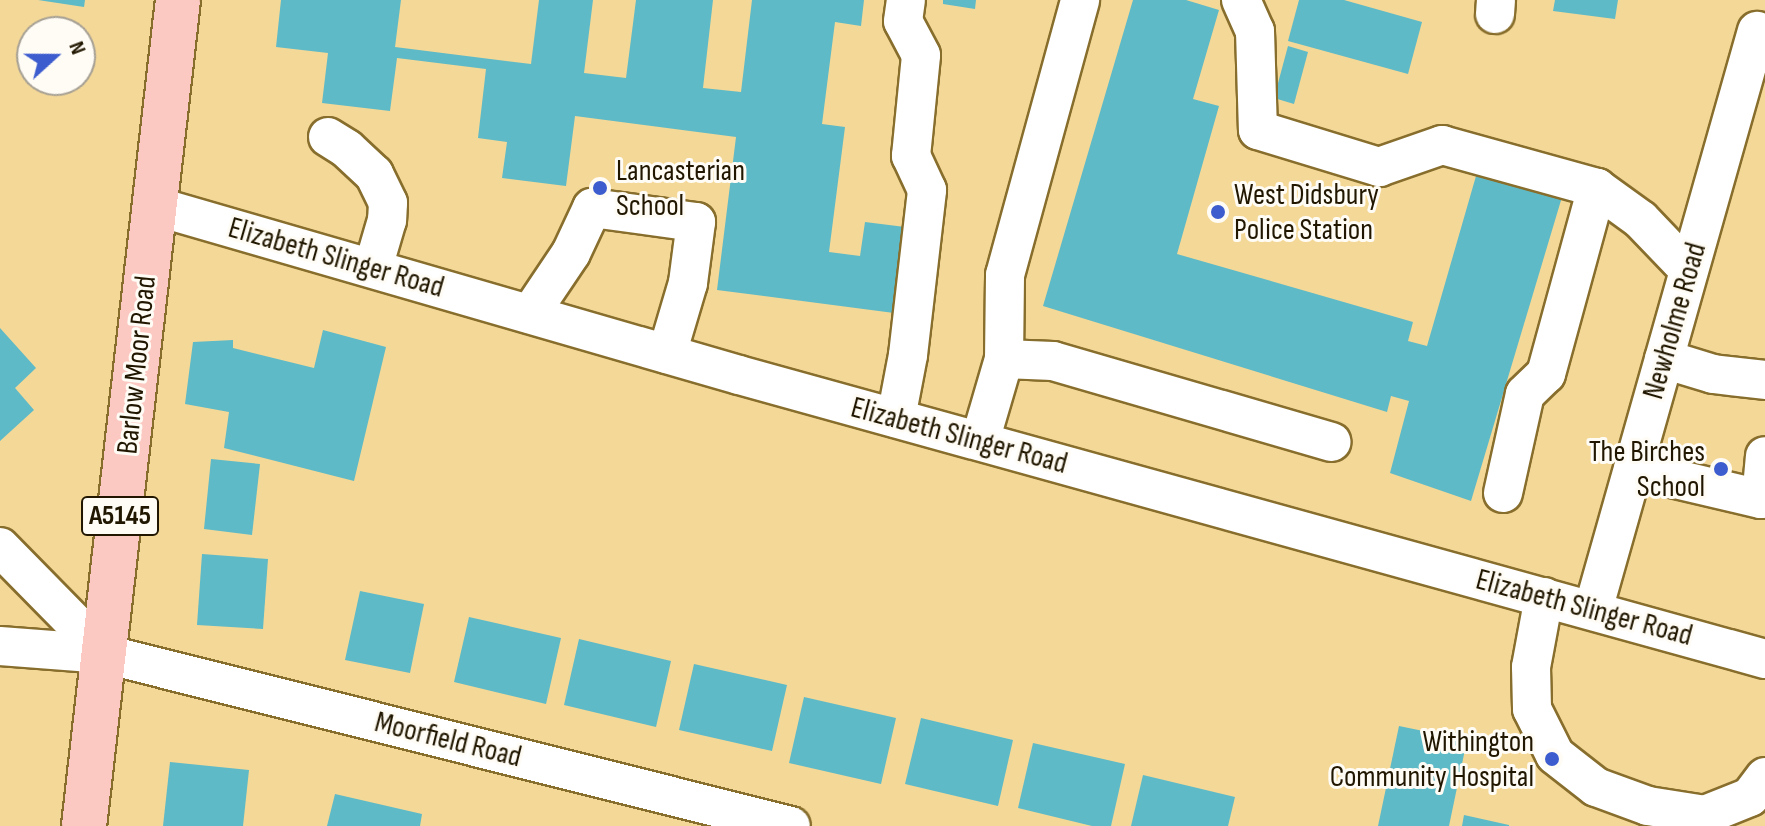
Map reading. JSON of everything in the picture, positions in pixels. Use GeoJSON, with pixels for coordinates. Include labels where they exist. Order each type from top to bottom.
{"type":"FeatureCollection","features":[{"type":"Feature","properties":{"kind":"main road","name":"Barlow Moor Road"},"geometry":{"type":"LineString","coordinates":[[84,826],[178,0]]}},
{"type":"Feature","properties":{"kind":"street"},"geometry":{"type":"LineString","coordinates":[[896,418],[908,355],[927,190],[911,156],[921,55],[903,21],[906,0]]}},
{"type":"Feature","properties":{"kind":"street"},"geometry":{"type":"LineString","coordinates":[[980,441],[1004,359],[1005,275],[1080,0]]}},
{"type":"Feature","properties":{"kind":"street"},"geometry":{"type":"LineString","coordinates":[[1241,0],[1255,31],[1258,130],[1379,167],[1442,145],[1597,188],[1641,220],[1689,270]]}},
{"type":"Feature","properties":{"kind":"street","name":"Newholme Road"},"geometry":{"type":"LineString","coordinates":[[1593,610],[1757,31]]}},
{"type":"Feature","properties":{"kind":"street"},"geometry":{"type":"LineString","coordinates":[[328,137],[347,149],[374,174],[388,203],[387,220],[373,268]]}},
{"type":"Feature","properties":{"kind":"street"},"geometry":{"type":"LineString","coordinates":[[1503,493],[1525,394],[1546,374],[1597,188]]}},
{"type":"Feature","properties":{"kind":"street","name":"Elizabeth Slinger Road"},"geometry":{"type":"LineString","coordinates":[[155,206],[667,354],[1765,659]]}},
{"type":"Feature","properties":{"kind":"street"},"geometry":{"type":"LineString","coordinates":[[530,314],[571,253],[592,208],[696,222],[688,283],[667,354]]}},
{"type":"Feature","properties":{"kind":"street"},"geometry":{"type":"LineString","coordinates":[[1004,359],[1053,361],[1331,442]]}},
{"type":"Feature","properties":{"kind":"street"},"geometry":{"type":"LineString","coordinates":[[1664,359],[1713,374],[1765,380]]}},
{"type":"Feature","properties":{"kind":"street"},"geometry":{"type":"LineString","coordinates":[[1633,469],[1763,500],[1765,456]]}},
{"type":"Feature","properties":{"kind":"street"},"geometry":{"type":"LineString","coordinates":[[0,547],[105,654]]}},
{"type":"Feature","properties":{"kind":"street"},"geometry":{"type":"LineString","coordinates":[[1544,597],[1531,667],[1532,709],[1555,755],[1596,787],[1648,806],[1705,815],[1750,797],[1765,777]]}},
{"type":"Feature","properties":{"kind":"street","name":"Moorfield Road"},"geometry":{"type":"LineString","coordinates":[[0,646],[105,654],[791,826]]}},
{"type":"Feature","properties":{"kind":"building"},"geometry":{"type":"Polygon","coordinates":[[[38,0],[85,0],[84,7],[38,0]]]}},
{"type":"Feature","properties":{"kind":"building"},"geometry":{"type":"Polygon","coordinates":[[[281,0],[401,0],[395,47],[531,64],[539,0],[593,0],[584,73],[626,78],[636,0],[713,0],[703,88],[741,92],[752,0],[864,0],[861,26],[835,22],[822,124],[845,127],[829,252],[860,256],[865,222],[905,227],[894,313],[717,290],[736,137],[575,116],[566,186],[502,178],[507,142],[478,138],[486,69],[397,58],[390,111],[322,103],[328,53],[276,47],[281,0]]]}},
{"type":"Feature","properties":{"kind":"building"},"geometry":{"type":"Polygon","coordinates":[[[943,0],[976,0],[975,9],[943,4],[943,0]]]}},
{"type":"Feature","properties":{"kind":"building"},"geometry":{"type":"Polygon","coordinates":[[[1133,0],[1186,0],[1219,10],[1193,99],[1219,106],[1177,254],[1413,322],[1408,341],[1427,346],[1476,176],[1562,197],[1471,501],[1390,473],[1409,401],[1391,396],[1387,412],[1043,306],[1133,0]]]}},
{"type":"Feature","properties":{"kind":"building"},"geometry":{"type":"Polygon","coordinates":[[[1299,0],[1344,0],[1422,22],[1408,74],[1288,41],[1299,0]]]}},
{"type":"Feature","properties":{"kind":"building"},"geometry":{"type":"Polygon","coordinates":[[[1555,0],[1618,0],[1615,19],[1553,11],[1555,0]]]}},
{"type":"Feature","properties":{"kind":"building"},"geometry":{"type":"Polygon","coordinates":[[[1288,46],[1308,52],[1294,104],[1274,98],[1288,46]]]}},
{"type":"Feature","properties":{"kind":"building"},"geometry":{"type":"Polygon","coordinates":[[[0,328],[36,368],[15,388],[34,410],[0,441],[0,328]]]}},
{"type":"Feature","properties":{"kind":"building"},"geometry":{"type":"Polygon","coordinates":[[[323,330],[386,347],[354,481],[224,448],[229,412],[185,404],[193,342],[233,340],[233,348],[314,368],[323,330]]]}},
{"type":"Feature","properties":{"kind":"building"},"geometry":{"type":"Polygon","coordinates":[[[211,459],[260,464],[252,535],[204,529],[211,459]]]}},
{"type":"Feature","properties":{"kind":"building"},"geometry":{"type":"Polygon","coordinates":[[[202,554],[268,559],[263,629],[197,625],[202,554]]]}},
{"type":"Feature","properties":{"kind":"building"},"geometry":{"type":"Polygon","coordinates":[[[360,591],[424,604],[410,673],[345,660],[360,591]]]}},
{"type":"Feature","properties":{"kind":"building"},"geometry":{"type":"Polygon","coordinates":[[[469,617],[561,638],[546,704],[454,682],[469,617]]]}},
{"type":"Feature","properties":{"kind":"building"},"geometry":{"type":"Polygon","coordinates":[[[579,639],[671,661],[656,727],[564,705],[579,639]]]}},
{"type":"Feature","properties":{"kind":"building"},"geometry":{"type":"Polygon","coordinates":[[[694,664],[787,685],[772,751],[679,730],[694,664]]]}},
{"type":"Feature","properties":{"kind":"building"},"geometry":{"type":"Polygon","coordinates":[[[804,697],[896,718],[881,784],[789,763],[804,697]]]}},
{"type":"Feature","properties":{"kind":"building"},"geometry":{"type":"Polygon","coordinates":[[[921,718],[1013,740],[998,806],[905,784],[921,718]]]}},
{"type":"Feature","properties":{"kind":"building"},"geometry":{"type":"Polygon","coordinates":[[[1399,726],[1467,740],[1449,826],[1378,826],[1399,726]]]}},
{"type":"Feature","properties":{"kind":"building"},"geometry":{"type":"Polygon","coordinates":[[[1033,743],[1125,764],[1111,826],[1092,826],[1018,808],[1033,743]]]}},
{"type":"Feature","properties":{"kind":"building"},"geometry":{"type":"Polygon","coordinates":[[[170,762],[249,770],[243,826],[163,826],[170,762]]]}},
{"type":"Feature","properties":{"kind":"building"},"geometry":{"type":"Polygon","coordinates":[[[1143,775],[1235,797],[1228,826],[1131,826],[1143,775]]]}},
{"type":"Feature","properties":{"kind":"building"},"geometry":{"type":"Polygon","coordinates":[[[335,794],[422,814],[420,826],[327,826],[335,794]]]}},
{"type":"Feature","properties":{"kind":"building"},"geometry":{"type":"Polygon","coordinates":[[[1464,815],[1509,825],[1509,826],[1462,826],[1464,815]]]}},
{"type":"Feature","properties":{"kind":"place","name":"Lancasterian School"},"geometry":{"type":"Point","coordinates":[600,188]}},
{"type":"Feature","properties":{"kind":"place","name":"West Didsbury Police Station"},"geometry":{"type":"Point","coordinates":[1218,212]}},
{"type":"Feature","properties":{"kind":"place","name":"The Birches School"},"geometry":{"type":"Point","coordinates":[1721,469]}},
{"type":"Feature","properties":{"kind":"place","name":"Withington Community Hospital"},"geometry":{"type":"Point","coordinates":[1552,759]}}]}
